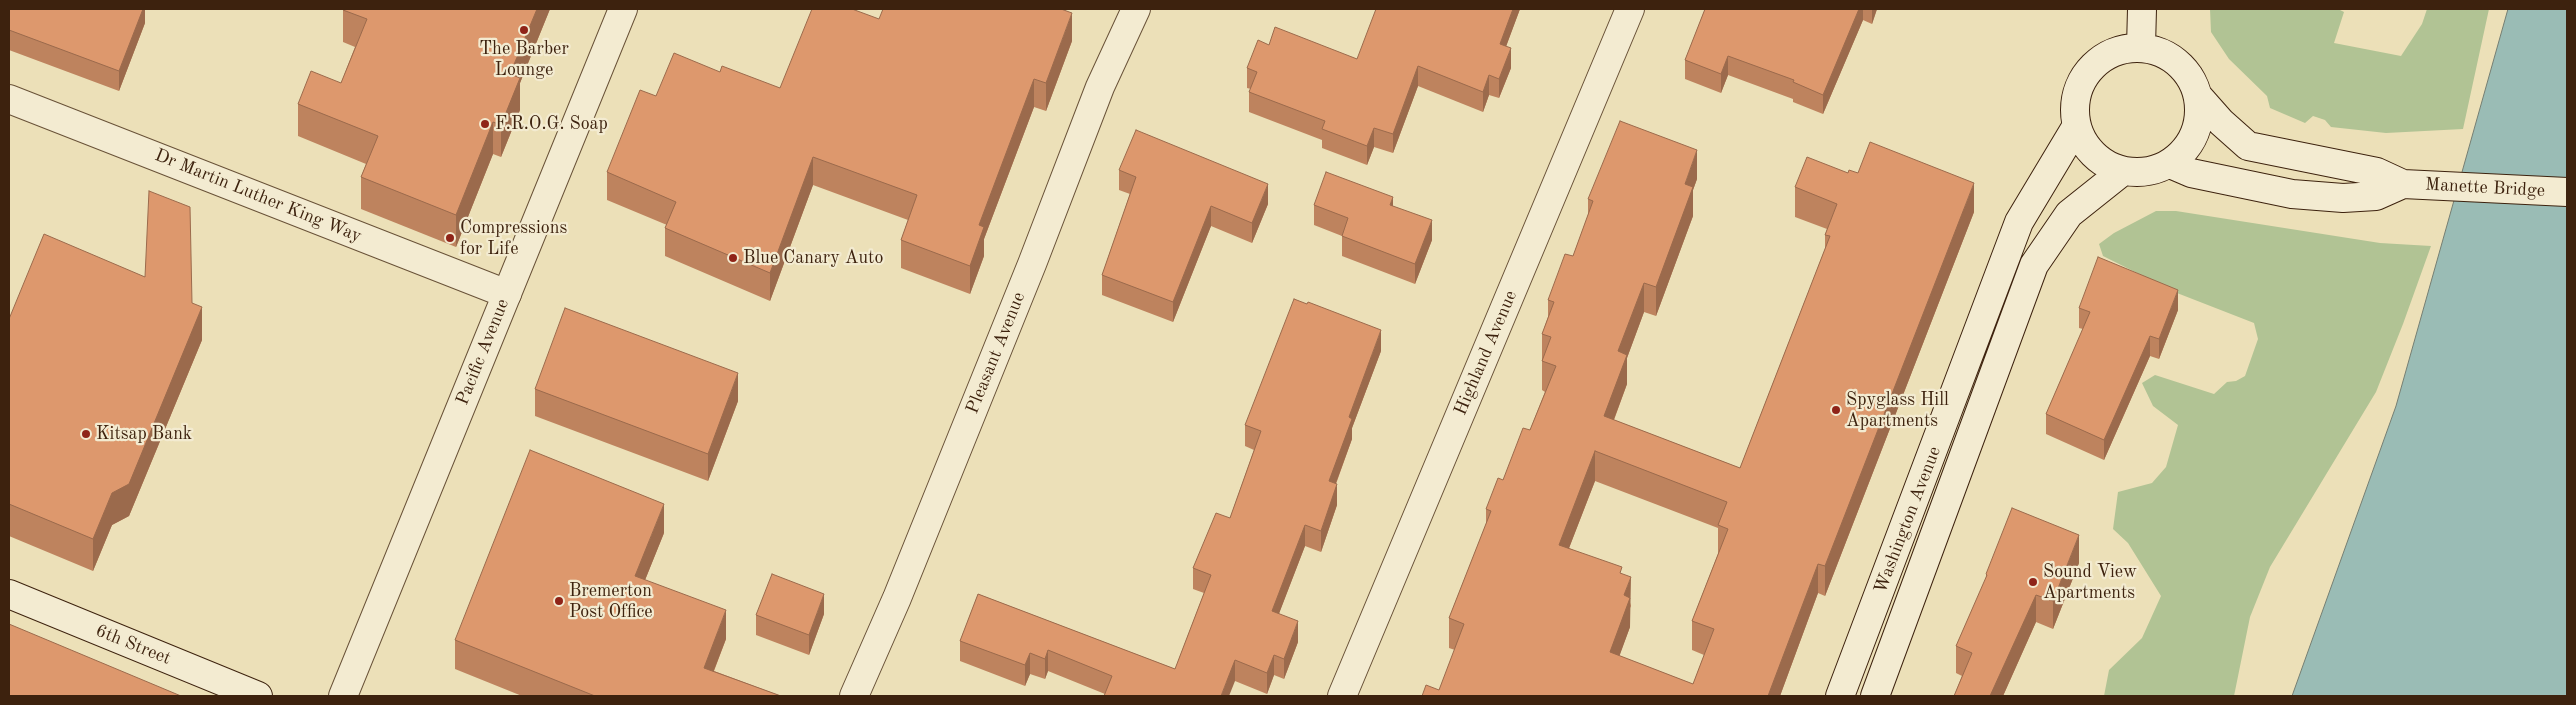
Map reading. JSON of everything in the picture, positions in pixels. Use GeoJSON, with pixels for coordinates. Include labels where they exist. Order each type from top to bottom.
{"type":"FeatureCollection","features":[{"type":"Feature","properties":{"kind":"street","name":"Pacific Avenue"},"geometry":{"type":"LineString","coordinates":[[344,696],[623,9]]}},
{"type":"Feature","properties":{"kind":"street","name":"Pleasant Avenue"},"geometry":{"type":"LineString","coordinates":[[854,696],[900,589],[1032,264],[1100,88],[1136,9]]}},
{"type":"Feature","properties":{"kind":"street","name":"Highland Avenue"},"geometry":{"type":"LineString","coordinates":[[1342,696],[1630,9]]}},
{"type":"Feature","properties":{"kind":"street"},"geometry":{"type":"LineString","coordinates":[[2141,47],[2142,9]]}},
{"type":"Feature","properties":{"kind":"street"},"geometry":{"type":"LineString","coordinates":[[2198,96],[2199,115],[2194,136],[2186,149],[2170,164],[2139,173],[2123,171],[2112,167],[2093,155],[2076,126],[2074,104],[2080,81],[2102,57],[2120,49],[2141,47],[2168,55],[2185,69],[2198,96],[2221,122],[2248,146],[2377,172],[2403,184]]}},
{"type":"Feature","properties":{"kind":"street","name":"Dr Martin Luther King Way"},"geometry":{"type":"LineString","coordinates":[[9,98],[507,294]]}},
{"type":"Feature","properties":{"kind":"street","name":"Washington Avenue"},"geometry":{"type":"LineString","coordinates":[[1840,696],[2018,222],[2076,126]]}},
{"type":"Feature","properties":{"kind":"street"},"geometry":{"type":"LineString","coordinates":[[2170,164],[2191,173],[2292,194],[2343,198],[2376,196],[2403,184]]}},
{"type":"Feature","properties":{"kind":"street","name":"Washington Avenue"},"geometry":{"type":"LineString","coordinates":[[1876,696],[2034,265],[2069,214],[2123,171]]}},
{"type":"Feature","properties":{"kind":"street","name":"Manette Bridge"},"geometry":{"type":"LineString","coordinates":[[2403,184],[2567,192]]}},
{"type":"Feature","properties":{"kind":"street","name":"6th Street"},"geometry":{"type":"LineString","coordinates":[[9,594],[258,696]]}},
{"type":"Feature","properties":{"kind":"green space"},"geometry":{"type":"Polygon","coordinates":[[[2210,9],[2338,9],[2344,12],[2334,43],[2401,56],[2422,24],[2427,9],[2489,9],[2463,129],[2386,133],[2331,127],[2325,120],[2313,116],[2305,123],[2270,108],[2267,96],[2229,59],[2211,32],[2210,9]]]}},
{"type":"Feature","properties":{"kind":"green space"},"geometry":{"type":"Polygon","coordinates":[[[2156,211],[2176,211],[2380,243],[2431,246],[2376,392],[2270,567],[2250,617],[2234,696],[2104,696],[2109,670],[2142,638],[2161,596],[2128,543],[2113,529],[2118,492],[2152,483],[2166,467],[2178,425],[2153,406],[2142,383],[2155,375],[2214,394],[2227,382],[2236,381],[2245,376],[2258,339],[2254,323],[2177,293],[2103,256],[2099,244],[2114,233],[2156,211]]]}},
{"type":"Feature","properties":{"kind":"water"},"geometry":{"type":"Polygon","coordinates":[[[2508,9],[2567,9],[2567,696],[2292,696],[2396,406],[2508,9]]]}},
{"type":"Feature","properties":{"kind":"building"},"geometry":{"type":"Polygon","coordinates":[[[9,9],[143,9],[119,71],[9,30],[9,9]]]}},
{"type":"Feature","properties":{"kind":"building"},"geometry":{"type":"Polygon","coordinates":[[[343,9],[537,9],[510,74],[520,78],[501,125],[493,122],[456,215],[361,177],[378,136],[298,104],[311,71],[341,83],[367,19],[343,9]]]}},
{"type":"Feature","properties":{"kind":"building"},"geometry":{"type":"Polygon","coordinates":[[[812,9],[852,9],[879,19],[883,9],[1061,9],[1072,13],[1046,83],[1034,79],[979,225],[984,227],[970,266],[901,240],[917,195],[813,157],[770,273],[665,228],[676,202],[607,172],[640,90],[656,96],[674,53],[720,72],[722,66],[780,88],[812,9]]]}},
{"type":"Feature","properties":{"kind":"building"},"geometry":{"type":"Polygon","coordinates":[[[1376,9],[1513,9],[1500,44],[1511,48],[1499,79],[1489,75],[1483,92],[1418,66],[1393,134],[1374,128],[1367,146],[1322,129],[1325,121],[1249,92],[1257,72],[1247,68],[1258,40],[1269,45],[1275,27],[1357,59],[1376,9]]]}},
{"type":"Feature","properties":{"kind":"building"},"geometry":{"type":"Polygon","coordinates":[[[1705,9],[1859,9],[1823,95],[1793,82],[1794,80],[1728,56],[1721,74],[1685,60],[1705,9]]]}},
{"type":"Feature","properties":{"kind":"building"},"geometry":{"type":"Polygon","coordinates":[[[1620,121],[1697,150],[1685,184],[1693,187],[1656,287],[1644,283],[1618,351],[1627,355],[1604,416],[1740,468],[1830,236],[1825,235],[1837,204],[1795,187],[1807,157],[1848,173],[1849,170],[1858,173],[1870,142],[1974,183],[1825,566],[1818,564],[1768,696],[1422,696],[1426,685],[1439,690],[1464,624],[1449,618],[1491,511],[1486,509],[1498,478],[1503,480],[1523,428],[1530,430],[1556,366],[1542,361],[1551,337],[1542,334],[1554,302],[1548,300],[1565,254],[1573,256],[1593,201],[1588,199],[1620,121]],[[1595,451],[1559,545],[1622,567],[1620,573],[1631,577],[1624,595],[1630,598],[1610,652],[1693,684],[1714,629],[1692,621],[1728,529],[1718,525],[1727,502],[1595,451]]]}},
{"type":"Feature","properties":{"kind":"building"},"geometry":{"type":"Polygon","coordinates":[[[1136,130],[1268,184],[1252,223],[1211,206],[1173,302],[1102,275],[1136,177],[1119,170],[1136,130]]]}},
{"type":"Feature","properties":{"kind":"building"},"geometry":{"type":"Polygon","coordinates":[[[1326,172],[1393,197],[1390,205],[1432,220],[1415,264],[1342,236],[1348,218],[1314,205],[1326,172]]]}},
{"type":"Feature","properties":{"kind":"building","name":"Kitsap Bank"},"geometry":{"type":"Polygon","coordinates":[[[149,191],[190,207],[192,303],[202,307],[129,484],[112,493],[93,539],[9,504],[9,319],[44,234],[145,277],[149,191]]]}},
{"type":"Feature","properties":{"kind":"building"},"geometry":{"type":"Polygon","coordinates":[[[2098,257],[2178,290],[2159,339],[2150,336],[2104,440],[2046,414],[2090,312],[2079,308],[2098,257]]]}},
{"type":"Feature","properties":{"kind":"building"},"geometry":{"type":"Polygon","coordinates":[[[1294,299],[1307,304],[1308,302],[1381,330],[1349,417],[1352,419],[1329,481],[1337,484],[1321,531],[1305,525],[1272,611],[1298,621],[1284,659],[1274,655],[1267,673],[1235,660],[1221,696],[1104,696],[1112,676],[1048,650],[1045,659],[1030,653],[1025,665],[960,641],[978,594],[1175,669],[1211,575],[1193,568],[1216,513],[1230,518],[1261,431],[1245,425],[1294,299]]]}},
{"type":"Feature","properties":{"kind":"building"},"geometry":{"type":"Polygon","coordinates":[[[565,308],[738,373],[708,454],[535,389],[565,308]]]}},
{"type":"Feature","properties":{"kind":"building","name":"Bremerton Post Office"},"geometry":{"type":"Polygon","coordinates":[[[530,450],[664,504],[635,576],[726,610],[704,668],[781,696],[595,696],[455,640],[530,450]]]}},
{"type":"Feature","properties":{"kind":"building"},"geometry":{"type":"Polygon","coordinates":[[[2012,508],[2079,535],[2053,601],[2036,595],[1990,696],[1954,696],[1972,653],[1956,646],[1987,575],[2012,508]]]}},
{"type":"Feature","properties":{"kind":"building"},"geometry":{"type":"Polygon","coordinates":[[[772,574],[824,594],[809,635],[756,615],[772,574]]]}},
{"type":"Feature","properties":{"kind":"building"},"geometry":{"type":"Polygon","coordinates":[[[9,624],[181,696],[9,696],[9,624]]]}},
{"type":"Feature","properties":{"kind":"place","name":"The Barber Lounge"},"geometry":{"type":"Point","coordinates":[524,30]}},
{"type":"Feature","properties":{"kind":"place","name":"F.R.O.G. Soap"},"geometry":{"type":"Point","coordinates":[485,124]}},
{"type":"Feature","properties":{"kind":"place","name":"Compressions for Life"},"geometry":{"type":"Point","coordinates":[450,238]}},
{"type":"Feature","properties":{"kind":"place","name":"Blue Canary Auto"},"geometry":{"type":"Point","coordinates":[733,258]}},
{"type":"Feature","properties":{"kind":"place","name":"Spyglass Hill Apartments"},"geometry":{"type":"Point","coordinates":[1836,410]}},
{"type":"Feature","properties":{"kind":"place","name":"Kitsap Bank"},"geometry":{"type":"Point","coordinates":[86,434]}},
{"type":"Feature","properties":{"kind":"place","name":"Sound View Apartments"},"geometry":{"type":"Point","coordinates":[2033,582]}},
{"type":"Feature","properties":{"kind":"place","name":"Bremerton Post Office"},"geometry":{"type":"Point","coordinates":[559,601]}}]}
